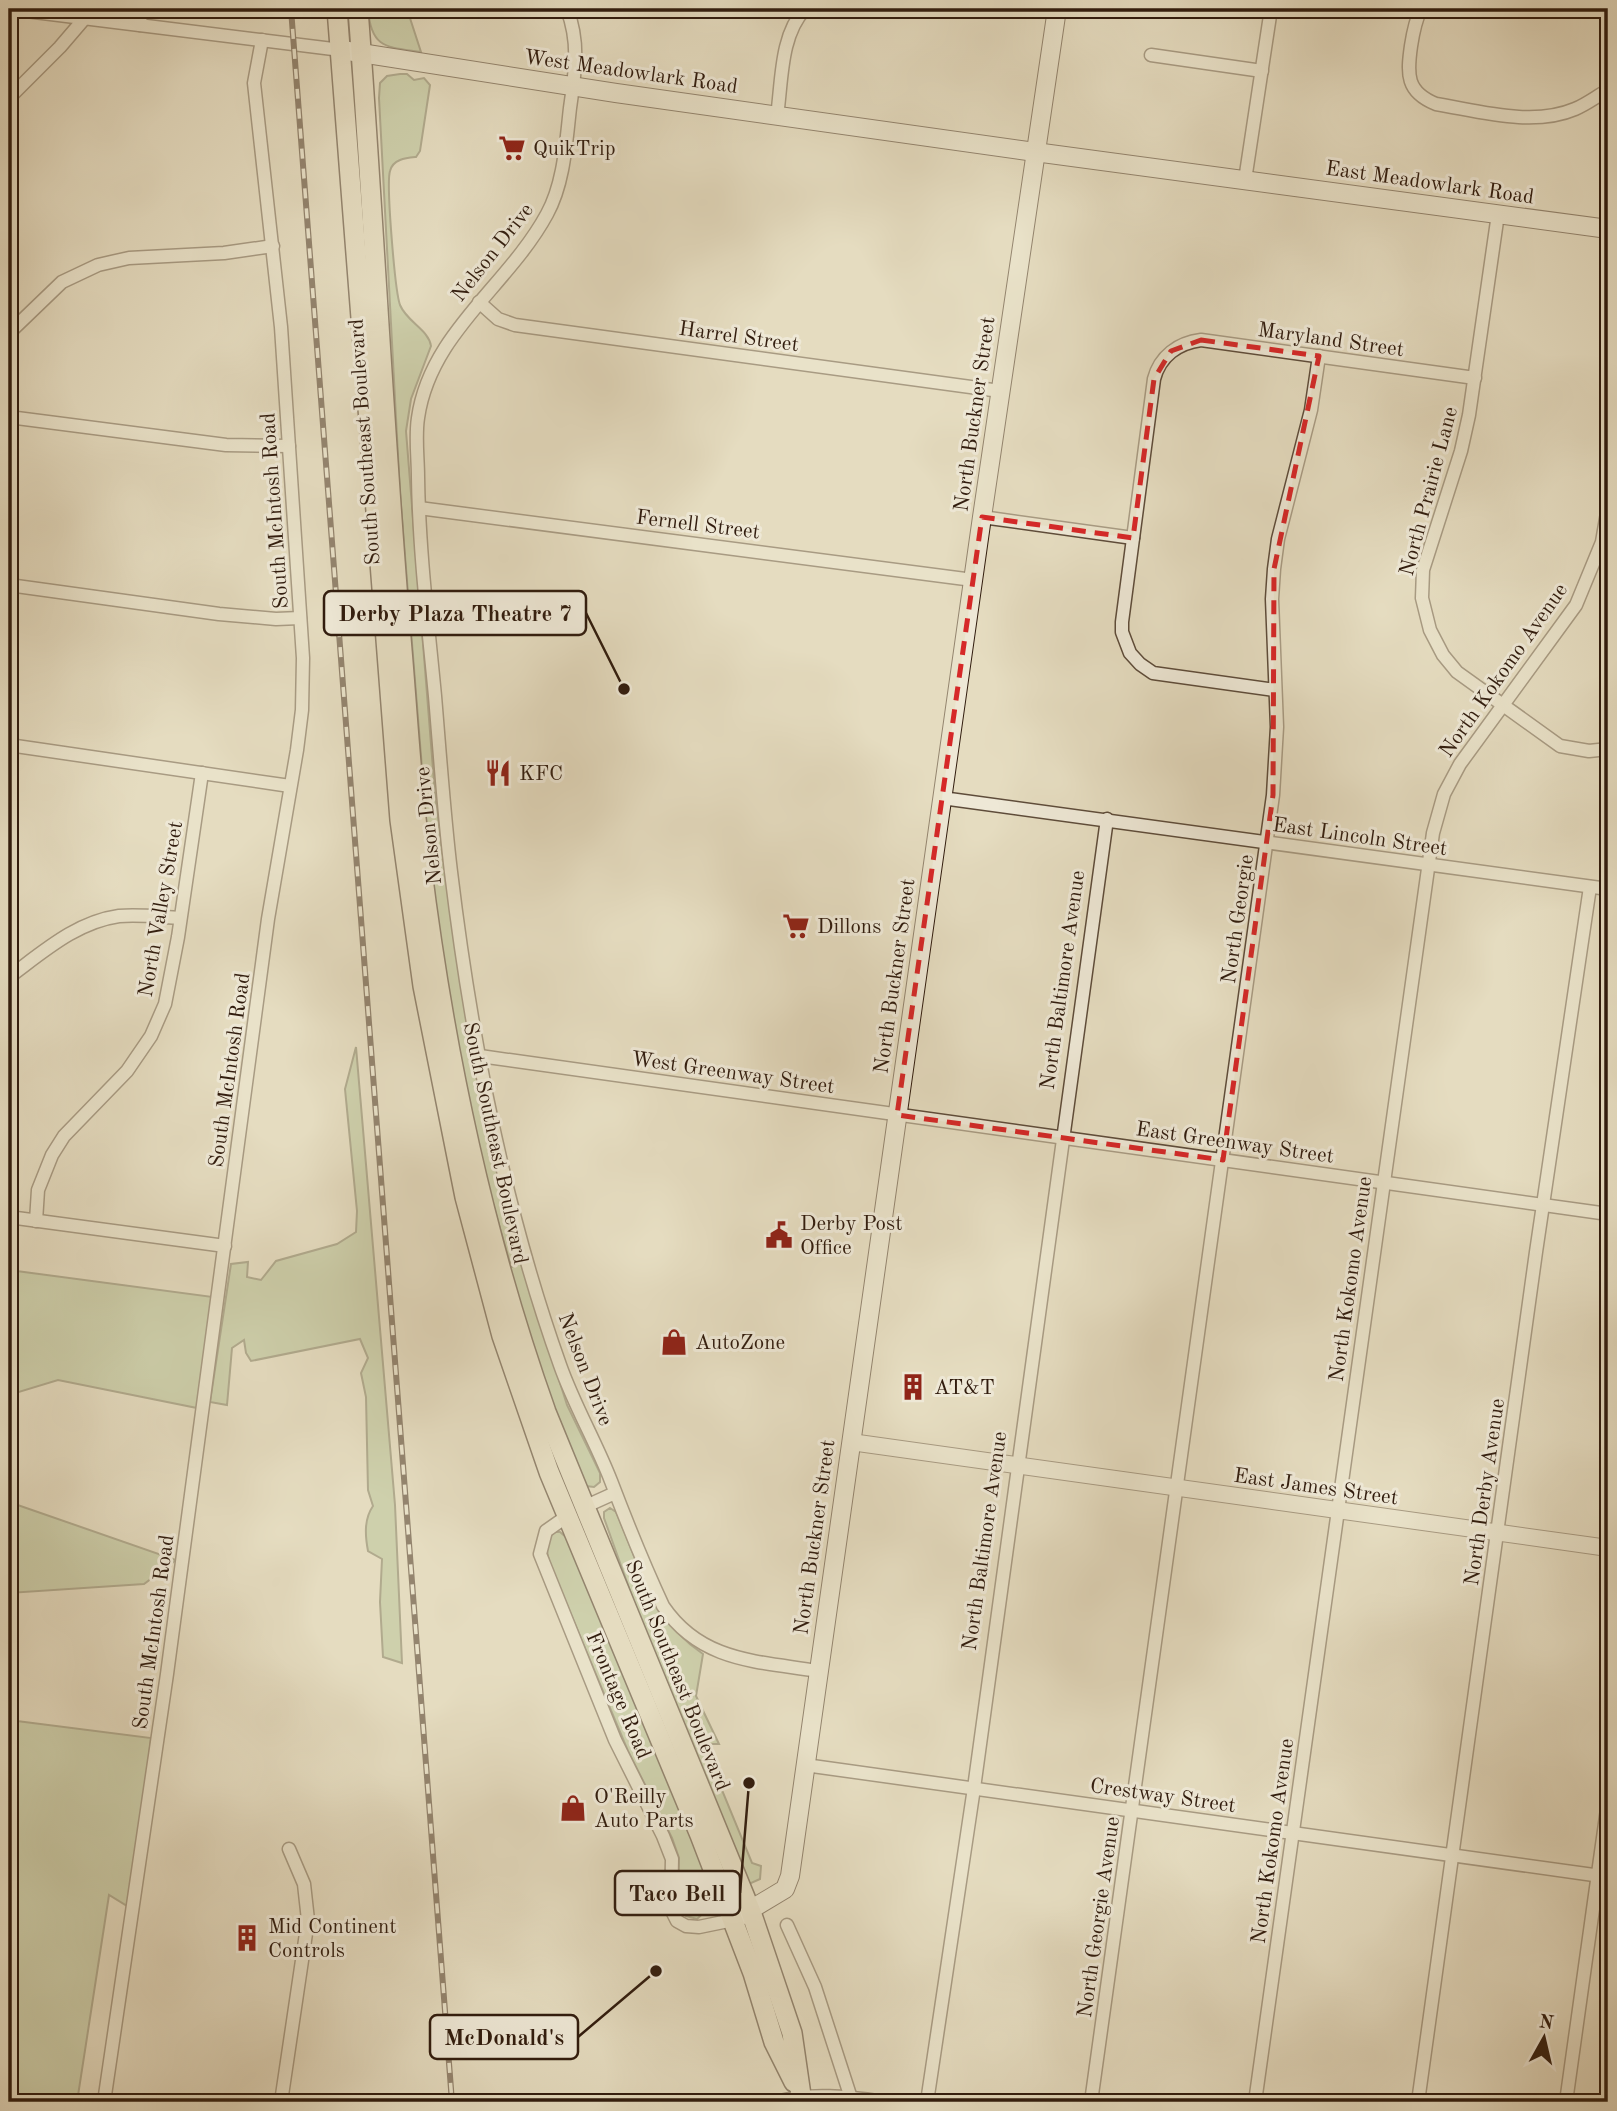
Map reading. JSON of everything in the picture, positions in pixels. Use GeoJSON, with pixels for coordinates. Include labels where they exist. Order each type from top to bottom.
{"type":"FeatureCollection","features":[{"type":"Feature","properties":{"kind":"main road","name":"South Southeast Boulevard"},"geometry":{"type":"LineString","coordinates":[[337,9],[395,764],[414,931],[433,1042],[468,1209],[502,1336],[566,1517],[696,1825],[742,1916]]}},
{"type":"Feature","properties":{"kind":"main road","name":"South Southeast Boulevard"},"geometry":{"type":"LineString","coordinates":[[359,9],[398,608],[421,861],[434,954],[468,1138],[492,1241],[524,1352],[614,1578],[742,1916],[792,2033],[802,2099]]}},
{"type":"Feature","properties":{"kind":"main road","name":"North Buckner Street"},"geometry":{"type":"LineString","coordinates":[[742,1916],[785,1889],[790,1876],[1000,391],[1057,9]]}},
{"type":"Feature","properties":{"kind":"main road","name":"West Meadowlark Road"},"geometry":{"type":"LineString","coordinates":[[341,50],[573,87],[1245,180]]}},
{"type":"Feature","properties":{"kind":"main road","name":"East Meadowlark Road"},"geometry":{"type":"LineString","coordinates":[[1245,180],[1608,229]]}},
{"type":"Feature","properties":{"kind":"main road"},"geometry":{"type":"LineString","coordinates":[[541,1450],[556,1463],[571,1500],[584,1507]]}},
{"type":"Feature","properties":{"kind":"main road"},"geometry":{"type":"LineString","coordinates":[[566,1517],[575,1520],[583,1528],[601,1568],[614,1578]]}},
{"type":"Feature","properties":{"kind":"street","name":"West Meadowlark Road"},"geometry":{"type":"LineString","coordinates":[[10,9],[341,50]]}},
{"type":"Feature","properties":{"kind":"street"},"geometry":{"type":"LineString","coordinates":[[140,25],[141,9]]}},
{"type":"Feature","properties":{"kind":"street","name":"Nelson Drive"},"geometry":{"type":"LineString","coordinates":[[567,9],[576,45],[573,87],[561,178],[549,212],[526,247],[449,341],[429,375],[418,419],[419,508],[451,873],[480,1056],[509,1188],[545,1319],[572,1395],[663,1605],[679,1627],[715,1651],[741,1659],[818,1671]]}},
{"type":"Feature","properties":{"kind":"street"},"geometry":{"type":"LineString","coordinates":[[777,116],[789,39],[794,25],[805,9]]}},
{"type":"Feature","properties":{"kind":"street"},"geometry":{"type":"LineString","coordinates":[[1245,180],[1271,9]]}},
{"type":"Feature","properties":{"kind":"street"},"geometry":{"type":"LineString","coordinates":[[1421,9],[1414,24],[1408,74],[1414,89],[1427,101],[1500,114],[1539,116],[1575,109],[1608,90]]}},
{"type":"Feature","properties":{"kind":"street"},"geometry":{"type":"LineString","coordinates":[[9,98],[84,19]]}},
{"type":"Feature","properties":{"kind":"street","name":"South McIntosh Road"},"geometry":{"type":"LineString","coordinates":[[104,2102],[167,1674],[267,927],[297,750],[303,684],[289,446],[273,246],[254,83],[262,40]]}},
{"type":"Feature","properties":{"kind":"street"},"geometry":{"type":"LineString","coordinates":[[1151,55],[1262,71]]}},
{"type":"Feature","properties":{"kind":"street","name":"North Prairie Lane"},"geometry":{"type":"LineString","coordinates":[[1499,214],[1475,378],[1461,451],[1427,554],[1423,570],[1422,598],[1430,630],[1445,658],[1457,671],[1560,746],[1589,751],[1608,749]]}},
{"type":"Feature","properties":{"kind":"street"},"geometry":{"type":"LineString","coordinates":[[9,334],[62,282],[98,265],[129,258],[224,253],[273,246]]}},
{"type":"Feature","properties":{"kind":"street","name":"Harrel Street"},"geometry":{"type":"LineString","coordinates":[[479,302],[498,319],[515,325],[1000,391]]}},
{"type":"Feature","properties":{"kind":"street","name":"Maryland Street"},"geometry":{"type":"LineString","coordinates":[[1133,538],[1156,372],[1171,351],[1183,344],[1201,340],[1475,378]]}},
{"type":"Feature","properties":{"kind":"street","name":"North Georgie"},"geometry":{"type":"LineString","coordinates":[[1178,1488],[1276,763],[1273,569],[1278,539],[1311,410],[1319,356]]}},
{"type":"Feature","properties":{"kind":"street"},"geometry":{"type":"LineString","coordinates":[[9,417],[226,445],[289,446]]}},
{"type":"Feature","properties":{"kind":"street","name":"North Kokomo Avenue"},"geometry":{"type":"LineString","coordinates":[[1255,2102],[1428,865],[1438,813],[1464,757],[1576,605],[1602,542],[1608,507]]}},
{"type":"Feature","properties":{"kind":"street","name":"Fernell Street"},"geometry":{"type":"LineString","coordinates":[[419,508],[973,580]]}},
{"type":"Feature","properties":{"kind":"street"},"geometry":{"type":"LineString","coordinates":[[982,517],[1133,538],[1122,632],[1130,653],[1140,664],[1153,673],[1275,690]]}},
{"type":"Feature","properties":{"kind":"street"},"geometry":{"type":"LineString","coordinates":[[9,585],[219,614],[276,619],[300,618]]}},
{"type":"Feature","properties":{"kind":"street"},"geometry":{"type":"LineString","coordinates":[[9,745],[290,786]]}},
{"type":"Feature","properties":{"kind":"street","name":"North Valley Street"},"geometry":{"type":"LineString","coordinates":[[36,1221],[38,1190],[52,1155],[64,1136],[127,1072],[151,1036],[165,1004],[202,773]]}},
{"type":"Feature","properties":{"kind":"street","name":"East Lincoln Street"},"geometry":{"type":"LineString","coordinates":[[942,798],[1608,889]]}},
{"type":"Feature","properties":{"kind":"street","name":"North Baltimore Avenue"},"geometry":{"type":"LineString","coordinates":[[928,2102],[974,1788],[1107,820]]}},
{"type":"Feature","properties":{"kind":"street","name":"North Derby Avenue"},"geometry":{"type":"LineString","coordinates":[[1418,2102],[1590,887]]}},
{"type":"Feature","properties":{"kind":"street"},"geometry":{"type":"LineString","coordinates":[[9,977],[83,926],[124,916],[180,918]]}},
{"type":"Feature","properties":{"kind":"street","name":"West Greenway Street"},"geometry":{"type":"LineString","coordinates":[[480,1056],[1063,1138]]}},
{"type":"Feature","properties":{"kind":"street","name":"East Greenway Street"},"geometry":{"type":"LineString","coordinates":[[1063,1138],[1608,1214]]}},
{"type":"Feature","properties":{"kind":"street"},"geometry":{"type":"LineString","coordinates":[[9,1217],[225,1245]]}},
{"type":"Feature","properties":{"kind":"street","name":"East James Street"},"geometry":{"type":"LineString","coordinates":[[851,1442],[1608,1548]]}},
{"type":"Feature","properties":{"kind":"street","name":"North Georgie Avenue"},"geometry":{"type":"LineString","coordinates":[[1091,2102],[1178,1488]]}},
{"type":"Feature","properties":{"kind":"street"},"geometry":{"type":"LineString","coordinates":[[584,1507],[615,1493]]}},
{"type":"Feature","properties":{"kind":"street","name":"Frontage Road"},"geometry":{"type":"LineString","coordinates":[[566,1517],[545,1531],[540,1554],[615,1740],[672,1859],[671,1909],[677,1921],[686,1926],[699,1927],[742,1916]]}},
{"type":"Feature","properties":{"kind":"street","name":"Crestway Street"},"geometry":{"type":"LineString","coordinates":[[805,1765],[1603,1877]]}},
{"type":"Feature","properties":{"kind":"street"},"geometry":{"type":"LineString","coordinates":[[1566,2102],[1603,1877],[1608,1802]]}},
{"type":"Feature","properties":{"kind":"street"},"geometry":{"type":"LineString","coordinates":[[281,2102],[308,1920],[304,1884],[289,1849]]}},
{"type":"Feature","properties":{"kind":"street"},"geometry":{"type":"LineString","coordinates":[[787,1925],[815,1987],[851,2098]]}},
{"type":"Feature","properties":{"kind":"street"},"geometry":{"type":"LineString","coordinates":[[776,2102],[851,2098],[885,2102]]}},
{"type":"Feature","properties":{"kind":"highlighted area"},"geometry":{"type":"Polygon","coordinates":[[[1201,340],[1319,356],[1274,569],[1273,795],[1223,1160],[897,1115],[982,517],[1133,538],[1154,379],[1171,351],[1201,340]]]}},
{"type":"Feature","properties":{"kind":"green space"},"geometry":{"type":"Polygon","coordinates":[[[368,9],[407,9],[421,52],[383,44],[373,32],[368,9]]]}},
{"type":"Feature","properties":{"kind":"green space"},"geometry":{"type":"Polygon","coordinates":[[[407,74],[414,80],[424,78],[430,85],[420,151],[416,157],[394,164],[390,171],[389,195],[400,305],[426,335],[431,346],[411,399],[406,431],[435,794],[453,933],[465,1008],[522,1263],[567,1405],[600,1473],[600,1482],[594,1487],[586,1486],[563,1432],[534,1351],[509,1268],[519,1264],[517,1260],[510,1263],[487,1183],[455,1040],[432,893],[400,493],[379,98],[380,83],[387,76],[407,74]]]}},
{"type":"Feature","properties":{"kind":"green space"},"geometry":{"type":"Polygon","coordinates":[[[356,1047],[395,1505],[402,1663],[383,1657],[380,1602],[382,1559],[368,1551],[367,1545],[367,1522],[373,1506],[368,1490],[366,1397],[361,1373],[368,1358],[360,1339],[251,1361],[246,1353],[244,1340],[232,1348],[227,1405],[210,1402],[231,1264],[248,1262],[247,1277],[261,1280],[276,1261],[337,1244],[356,1232],[357,1211],[345,1089],[356,1047]]]}},
{"type":"Feature","properties":{"kind":"green space"},"geometry":{"type":"Polygon","coordinates":[[[9,1270],[213,1297],[197,1408],[58,1380],[9,1395],[9,1270]]]}},
{"type":"Feature","properties":{"kind":"green space"},"geometry":{"type":"Polygon","coordinates":[[[9,1502],[176,1560],[144,1584],[9,1593],[9,1502]]]}},
{"type":"Feature","properties":{"kind":"green space"},"geometry":{"type":"Polygon","coordinates":[[[610,1508],[616,1512],[658,1608],[685,1640],[703,1654],[696,1696],[719,1744],[703,1744],[752,1863],[761,1866],[760,1879],[749,1884],[643,1627],[604,1518],[604,1512],[610,1508]]]}},
{"type":"Feature","properties":{"kind":"green space"},"geometry":{"type":"Polygon","coordinates":[[[554,1532],[560,1532],[567,1538],[713,1891],[711,1901],[702,1906],[707,1910],[697,1919],[686,1916],[681,1911],[678,1903],[679,1858],[672,1838],[628,1751],[551,1567],[547,1544],[554,1532]]]}},
{"type":"Feature","properties":{"kind":"green space"},"geometry":{"type":"Polygon","coordinates":[[[9,1720],[151,1738],[132,1909],[109,1895],[77,2102],[9,2102],[9,1720]]]}},
{"type":"Feature","properties":{"kind":"railway"},"geometry":{"type":"LineString","coordinates":[[291,9],[452,2102]]}},
{"type":"Feature","properties":{"kind":"place","name":"QuikTrip"},"geometry":{"type":"Point","coordinates":[512,148]}},
{"type":"Feature","properties":{"kind":"place","name":"Derby Plaza Theatre 7"},"geometry":{"type":"Point","coordinates":[624,689]}},
{"type":"Feature","properties":{"kind":"place","name":"KFC"},"geometry":{"type":"Point","coordinates":[498,773]}},
{"type":"Feature","properties":{"kind":"place","name":"Dillons"},"geometry":{"type":"Point","coordinates":[796,926]}},
{"type":"Feature","properties":{"kind":"place","name":"Derby Post Office"},"geometry":{"type":"Point","coordinates":[779,1235]}},
{"type":"Feature","properties":{"kind":"place","name":"AutoZone"},"geometry":{"type":"Point","coordinates":[674,1342]}},
{"type":"Feature","properties":{"kind":"place","name":"AT&T"},"geometry":{"type":"Point","coordinates":[913,1387]}},
{"type":"Feature","properties":{"kind":"place","name":"Taco Bell"},"geometry":{"type":"Point","coordinates":[749,1783]}},
{"type":"Feature","properties":{"kind":"place","name":"O'Reilly Auto Parts"},"geometry":{"type":"Point","coordinates":[573,1808]}},
{"type":"Feature","properties":{"kind":"place","name":"Mid Continent Controls"},"geometry":{"type":"Point","coordinates":[247,1938]}},
{"type":"Feature","properties":{"kind":"place","name":"McDonald's"},"geometry":{"type":"Point","coordinates":[656,1971]}}]}
